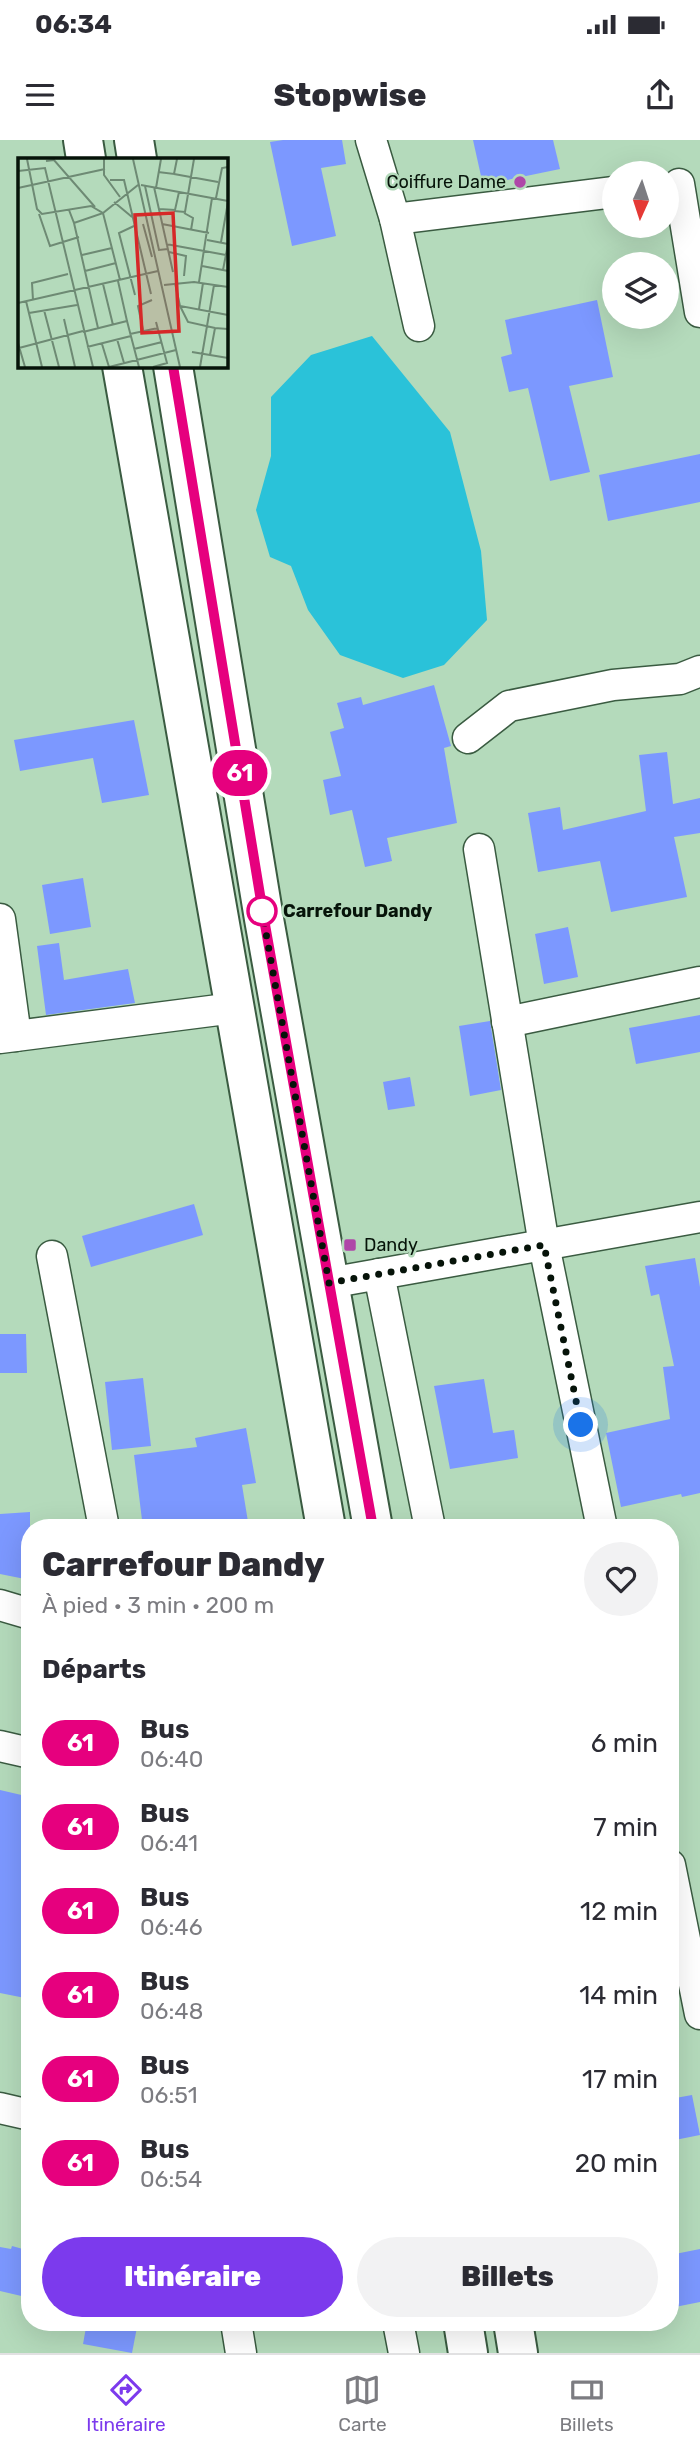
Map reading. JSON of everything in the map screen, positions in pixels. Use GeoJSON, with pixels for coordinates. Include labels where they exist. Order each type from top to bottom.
{"type":"FeatureCollection","features":[{"type":"Feature","properties":{"kind":"main road"},"geometry":{"type":"LineString","coordinates":[[83,140],[86,158]]}},
{"type":"Feature","properties":{"kind":"main road"},"geometry":{"type":"LineString","coordinates":[[134,140],[137,158]]}},
{"type":"Feature","properties":{"kind":"main road"},"geometry":{"type":"LineString","coordinates":[[122,368],[324,1519]]}},
{"type":"Feature","properties":{"kind":"main road"},"geometry":{"type":"LineString","coordinates":[[173,368],[264,919],[371,1519]]}},
{"type":"Feature","properties":{"kind":"main road"},"geometry":{"type":"LineString","coordinates":[[464,2331],[468,2353]]}},
{"type":"Feature","properties":{"kind":"main road"},"geometry":{"type":"LineString","coordinates":[[514,2331],[518,2353]]}},
{"type":"Feature","properties":{"kind":"street"},"geometry":{"type":"LineString","coordinates":[[371,140],[395,219],[419,326]]}},
{"type":"Feature","properties":{"kind":"street"},"geometry":{"type":"LineString","coordinates":[[682,183],[700,312]]}},
{"type":"Feature","properties":{"kind":"street"},"geometry":{"type":"LineString","coordinates":[[395,219],[602,193]]}},
{"type":"Feature","properties":{"kind":"street"},"geometry":{"type":"LineString","coordinates":[[468,738],[509,706],[613,685],[680,679],[700,671]]}},
{"type":"Feature","properties":{"kind":"street"},"geometry":{"type":"LineString","coordinates":[[479,849],[544,1245],[600,1519]]}},
{"type":"Feature","properties":{"kind":"street"},"geometry":{"type":"LineString","coordinates":[[0,919],[8,1037],[234,1007]]}},
{"type":"Feature","properties":{"kind":"street"},"geometry":{"type":"LineString","coordinates":[[507,1022],[700,982]]}},
{"type":"Feature","properties":{"kind":"street"},"geometry":{"type":"LineString","coordinates":[[329,1283],[700,1217]]}},
{"type":"Feature","properties":{"kind":"street"},"geometry":{"type":"LineString","coordinates":[[52,1256],[102,1519]]}},
{"type":"Feature","properties":{"kind":"street"},"geometry":{"type":"LineString","coordinates":[[379,1274],[428,1519]]}},
{"type":"Feature","properties":{"kind":"street"},"geometry":{"type":"LineString","coordinates":[[0,1605],[21,1611]]}},
{"type":"Feature","properties":{"kind":"street"},"geometry":{"type":"LineString","coordinates":[[0,1746],[21,1751]]}},
{"type":"Feature","properties":{"kind":"street"},"geometry":{"type":"LineString","coordinates":[[679,1910],[700,2014]]}},
{"type":"Feature","properties":{"kind":"street"},"geometry":{"type":"LineString","coordinates":[[0,2108],[21,2113]]}},
{"type":"Feature","properties":{"kind":"street"},"geometry":{"type":"LineString","coordinates":[[237,2331],[241,2353]]}},
{"type":"Feature","properties":{"kind":"street"},"geometry":{"type":"LineString","coordinates":[[400,2331],[404,2353]]}},
{"type":"Feature","properties":{"kind":"water"},"geometry":{"type":"Polygon","coordinates":[[[372,336],[450,432],[481,551],[487,620],[444,665],[403,678],[340,655],[308,610],[291,566],[270,557],[256,510],[271,456],[271,397],[311,355],[372,336]]]}},
{"type":"Feature","properties":{"kind":"building"},"geometry":{"type":"Polygon","coordinates":[[[342,140],[346,164],[321,168],[336,236],[292,246],[270,142],[342,140]]]}},
{"type":"Feature","properties":{"kind":"building"},"geometry":{"type":"Polygon","coordinates":[[[473,140],[553,140],[560,169],[483,185],[473,140]]]}},
{"type":"Feature","properties":{"kind":"building"},"geometry":{"type":"Polygon","coordinates":[[[597,300],[613,377],[569,386],[590,472],[550,481],[528,388],[509,392],[501,357],[512,354],[505,320],[597,300]]]}},
{"type":"Feature","properties":{"kind":"building"},"geometry":{"type":"Polygon","coordinates":[[[700,454],[700,502],[608,521],[599,475],[700,454]]]}},
{"type":"Feature","properties":{"kind":"building"},"geometry":{"type":"Polygon","coordinates":[[[434,685],[451,746],[444,748],[457,823],[387,838],[392,861],[365,867],[352,810],[330,815],[323,780],[341,776],[330,732],[344,728],[337,703],[361,697],[363,705],[434,685]]]}},
{"type":"Feature","properties":{"kind":"building"},"geometry":{"type":"Polygon","coordinates":[[[134,720],[149,795],[102,803],[93,758],[20,771],[14,740],[134,720]]]}},
{"type":"Feature","properties":{"kind":"building"},"geometry":{"type":"Polygon","coordinates":[[[667,752],[673,804],[700,798],[700,833],[674,837],[687,897],[611,912],[600,861],[538,872],[528,813],[560,807],[563,830],[646,811],[639,755],[667,752]]]}},
{"type":"Feature","properties":{"kind":"building"},"geometry":{"type":"Polygon","coordinates":[[[83,878],[91,927],[50,934],[42,885],[83,878]]]}},
{"type":"Feature","properties":{"kind":"building"},"geometry":{"type":"Polygon","coordinates":[[[568,927],[578,977],[544,984],[535,934],[568,927]]]}},
{"type":"Feature","properties":{"kind":"building"},"geometry":{"type":"Polygon","coordinates":[[[59,943],[64,980],[128,969],[135,1003],[46,1015],[37,946],[59,943]]]}},
{"type":"Feature","properties":{"kind":"building"},"geometry":{"type":"Polygon","coordinates":[[[700,1015],[700,1052],[636,1064],[629,1028],[700,1015]]]}},
{"type":"Feature","properties":{"kind":"building"},"geometry":{"type":"Polygon","coordinates":[[[490,1021],[501,1090],[470,1096],[459,1026],[490,1021]]]}},
{"type":"Feature","properties":{"kind":"building"},"geometry":{"type":"Polygon","coordinates":[[[410,1077],[415,1106],[388,1110],[383,1082],[410,1077]]]}},
{"type":"Feature","properties":{"kind":"building"},"geometry":{"type":"Polygon","coordinates":[[[194,1204],[203,1235],[91,1267],[82,1236],[194,1204]]]}},
{"type":"Feature","properties":{"kind":"building"},"geometry":{"type":"Polygon","coordinates":[[[695,1258],[700,1287],[700,1493],[682,1497],[681,1494],[621,1507],[606,1433],[670,1419],[663,1367],[674,1366],[659,1294],[651,1296],[645,1266],[695,1258]]]}},
{"type":"Feature","properties":{"kind":"building"},"geometry":{"type":"Polygon","coordinates":[[[0,1334],[26,1334],[27,1373],[0,1373],[0,1334]]]}},
{"type":"Feature","properties":{"kind":"building"},"geometry":{"type":"Polygon","coordinates":[[[143,1378],[151,1446],[112,1450],[105,1382],[143,1378]]]}},
{"type":"Feature","properties":{"kind":"building"},"geometry":{"type":"Polygon","coordinates":[[[484,1379],[493,1433],[514,1430],[518,1458],[450,1469],[434,1386],[484,1379]]]}},
{"type":"Feature","properties":{"kind":"building"},"geometry":{"type":"Polygon","coordinates":[[[246,1428],[256,1483],[242,1485],[248,1519],[142,1519],[134,1455],[197,1447],[195,1438],[246,1428]]]}},
{"type":"Feature","properties":{"kind":"building"},"geometry":{"type":"Polygon","coordinates":[[[30,1512],[30,1519],[21,1519],[21,1578],[0,1574],[0,1514],[30,1512]]]}},
{"type":"Feature","properties":{"kind":"building"},"geometry":{"type":"Polygon","coordinates":[[[0,1790],[21,1795],[21,1997],[0,1993],[0,1790]]]}},
{"type":"Feature","properties":{"kind":"building"},"geometry":{"type":"Polygon","coordinates":[[[692,2095],[700,2135],[679,2139],[679,2097],[692,2095]]]}},
{"type":"Feature","properties":{"kind":"building"},"geometry":{"type":"Polygon","coordinates":[[[12,2246],[21,2248],[21,2296],[0,2291],[0,2247],[11,2249],[12,2246]]]}},
{"type":"Feature","properties":{"kind":"building"},"geometry":{"type":"Polygon","coordinates":[[[700,2249],[700,2302],[679,2306],[679,2253],[700,2249]]]}},
{"type":"Feature","properties":{"kind":"building"},"geometry":{"type":"Polygon","coordinates":[[[85,2331],[136,2331],[132,2353],[83,2344],[85,2331]]]}},
{"type":"Feature","properties":{"kind":"bus line","name":"61"},"geometry":{"type":"LineString","coordinates":[[173,368],[264,919],[371,1519]]}},
{"type":"Feature","properties":{"kind":"place","name":"Coiffure Dame"},"geometry":{"type":"Point","coordinates":[520,182]}},
{"type":"Feature","properties":{"kind":"place","name":"Carrefour Dandy"},"geometry":{"type":"Point","coordinates":[262,911]}},
{"type":"Feature","properties":{"kind":"place","name":"Dandy"},"geometry":{"type":"Point","coordinates":[350,1245]}},
{"type":"Feature","properties":{"kind":"route"},"geometry":{"type":"LineString","coordinates":[[262,911],[329,1283],[544,1245],[581,1425]]}}]}
